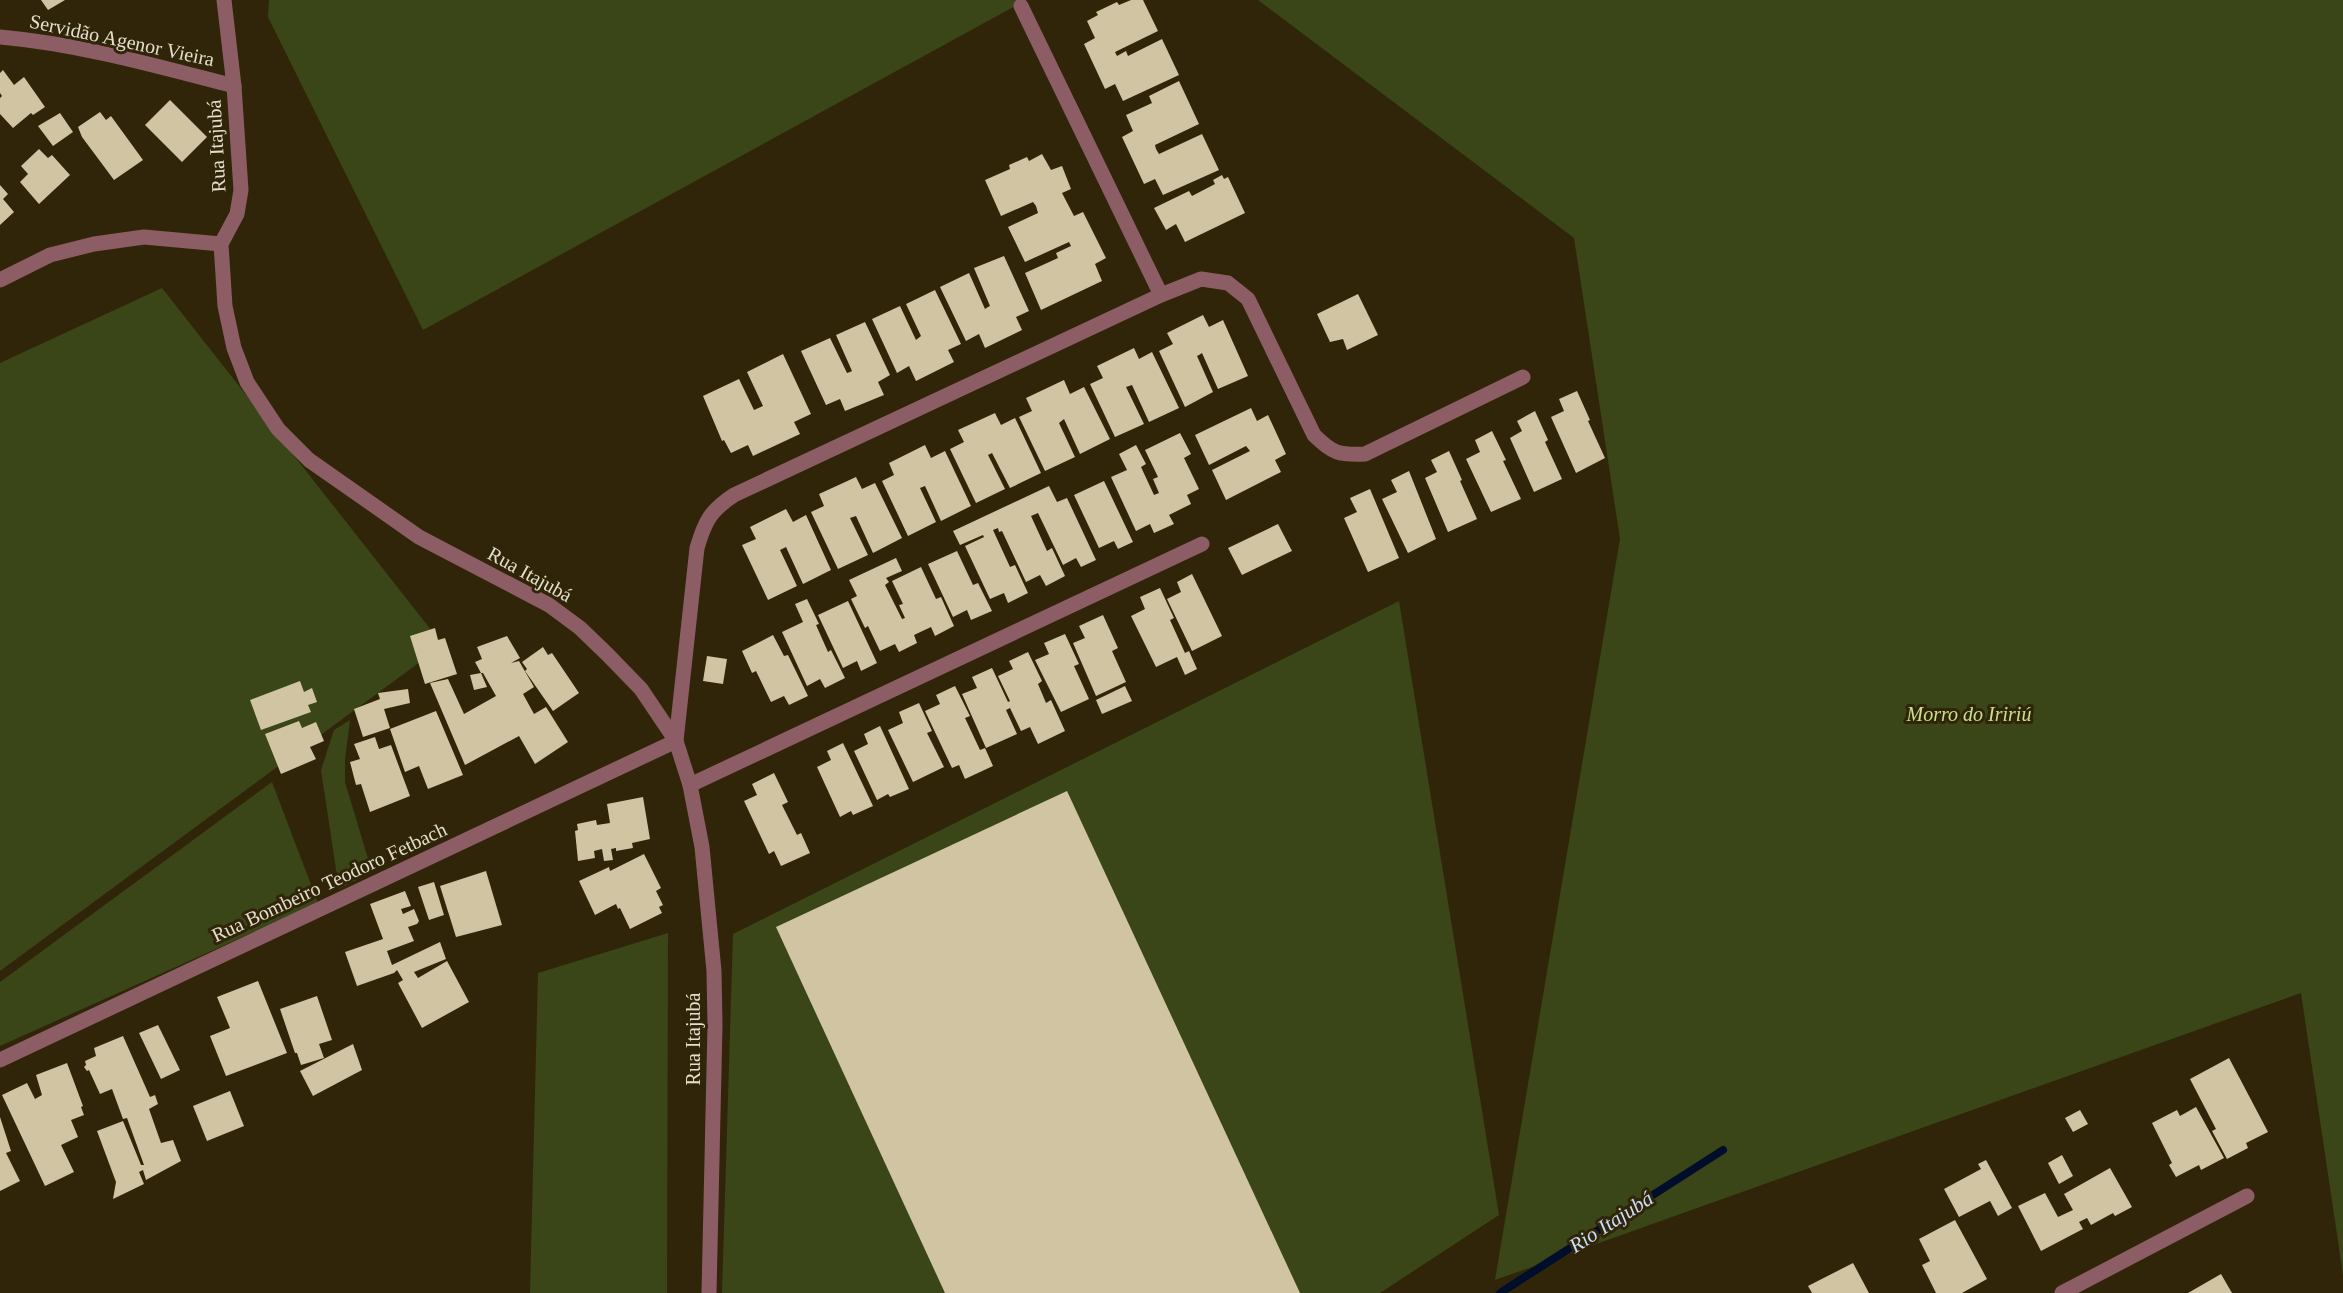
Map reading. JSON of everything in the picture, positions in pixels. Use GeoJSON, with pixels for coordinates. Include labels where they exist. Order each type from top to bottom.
{"type":"FeatureCollection","features":[{"type":"Feature","properties":{"kind":"street","name":"Rua Itajubá"},"geometry":{"type":"LineString","coordinates":[[224,0],[234,86],[241,190],[237,214],[221,244],[225,306],[234,348],[247,382],[278,429],[309,460],[418,537],[549,605],[572,622],[641,689],[676,741],[690,785],[702,847],[714,971],[716,1025],[709,1293]]}},
{"type":"Feature","properties":{"kind":"street"},"geometry":{"type":"LineString","coordinates":[[1021,6],[1161,295]]}},
{"type":"Feature","properties":{"kind":"street","name":"Servidão Agenor Vieira"},"geometry":{"type":"LineString","coordinates":[[0,37],[75,48],[134,60],[234,86]]}},
{"type":"Feature","properties":{"kind":"street"},"geometry":{"type":"LineString","coordinates":[[0,280],[50,255],[94,243],[144,237],[221,244]]}},
{"type":"Feature","properties":{"kind":"street"},"geometry":{"type":"LineString","coordinates":[[676,741],[697,548],[704,525],[715,507],[744,490],[1161,295],[1201,279],[1228,283],[1248,299],[1314,435],[1328,449],[1344,455],[1365,454],[1523,376]]}},
{"type":"Feature","properties":{"kind":"street"},"geometry":{"type":"LineString","coordinates":[[690,785],[1202,544]]}},
{"type":"Feature","properties":{"kind":"street","name":"Rua Bombeiro Teodoro Fetbach"},"geometry":{"type":"LineString","coordinates":[[0,1060],[676,741]]}},
{"type":"Feature","properties":{"kind":"street"},"geometry":{"type":"LineString","coordinates":[[2062,1293],[2247,1196]]}},
{"type":"Feature","properties":{"kind":"green space"},"geometry":{"type":"Polygon","coordinates":[[[269,0],[1026,0],[423,330],[268,17],[269,0]]]}},
{"type":"Feature","properties":{"kind":"green space","name":"Morro do Iririú"},"geometry":{"type":"Polygon","coordinates":[[[1258,0],[2343,0],[2343,1275],[2301,993],[1495,1280],[1620,539],[1574,238],[1258,0]]]}},
{"type":"Feature","properties":{"kind":"green space"},"geometry":{"type":"Polygon","coordinates":[[[162,288],[443,645],[0,971],[0,363],[162,288]]]}},
{"type":"Feature","properties":{"kind":"green space"},"geometry":{"type":"Polygon","coordinates":[[[1399,601],[1499,1215],[1380,1293],[722,1293],[733,934],[1399,601]]]}},
{"type":"Feature","properties":{"kind":"green space"},"geometry":{"type":"Polygon","coordinates":[[[350,720],[345,759],[345,782],[372,872],[339,889],[321,770],[334,730],[350,720]]]}},
{"type":"Feature","properties":{"kind":"green space"},"geometry":{"type":"Polygon","coordinates":[[[272,782],[318,903],[0,1046],[0,982],[272,782]]]}},
{"type":"Feature","properties":{"kind":"green space"},"geometry":{"type":"Polygon","coordinates":[[[668,933],[667,1293],[530,1293],[538,973],[668,933]]]}},
{"type":"Feature","properties":{"kind":"building"},"geometry":{"type":"Polygon","coordinates":[[[41,0],[65,0],[48,10],[41,0]]]}},
{"type":"Feature","properties":{"kind":"building"},"geometry":{"type":"Polygon","coordinates":[[[1131,0],[1143,0],[1158,31],[1115,52],[1117,56],[1126,51],[1128,56],[1162,39],[1179,75],[1123,101],[1115,84],[1105,89],[1084,44],[1095,38],[1087,21],[1098,15],[1096,12],[1117,2],[1119,5],[1131,0]]]}},
{"type":"Feature","properties":{"kind":"building"},"geometry":{"type":"Polygon","coordinates":[[[3,70],[14,85],[24,77],[45,107],[33,115],[31,113],[13,128],[0,114],[2,96],[0,73],[3,70]]]}},
{"type":"Feature","properties":{"kind":"building"},"geometry":{"type":"Polygon","coordinates":[[[1179,81],[1199,124],[1155,145],[1156,149],[1159,154],[1202,134],[1219,170],[1163,195],[1155,179],[1144,184],[1122,137],[1133,131],[1126,115],[1152,103],[1149,96],[1179,81]]]}},
{"type":"Feature","properties":{"kind":"building"},"geometry":{"type":"Polygon","coordinates":[[[170,100],[207,137],[182,162],[145,125],[170,100]]]}},
{"type":"Feature","properties":{"kind":"building"},"geometry":{"type":"Polygon","coordinates":[[[100,112],[106,120],[111,116],[143,160],[114,180],[82,137],[78,127],[100,112]]]}},
{"type":"Feature","properties":{"kind":"building"},"geometry":{"type":"Polygon","coordinates":[[[60,113],[73,132],[53,146],[38,126],[60,113]]]}},
{"type":"Feature","properties":{"kind":"building"},"geometry":{"type":"Polygon","coordinates":[[[39,149],[48,158],[52,155],[70,175],[39,204],[20,182],[28,174],[21,166],[39,149]]]}},
{"type":"Feature","properties":{"kind":"building"},"geometry":{"type":"Polygon","coordinates":[[[1042,154],[1051,170],[1062,166],[1071,189],[1062,193],[1074,216],[1083,212],[1106,258],[1095,264],[1102,281],[1041,310],[1025,273],[1058,258],[1056,253],[1071,246],[1069,242],[1025,262],[1008,227],[1038,213],[1036,206],[1033,202],[1001,216],[985,180],[1010,169],[1009,165],[1027,157],[1029,161],[1042,154]]]}},
{"type":"Feature","properties":{"kind":"building"},"geometry":{"type":"Polygon","coordinates":[[[1222,175],[1224,179],[1228,177],[1245,213],[1185,242],[1176,224],[1166,230],[1154,208],[1189,191],[1192,196],[1215,184],[1213,180],[1222,175]]]}},
{"type":"Feature","properties":{"kind":"building"},"geometry":{"type":"Polygon","coordinates":[[[0,185],[8,194],[3,199],[14,212],[0,225],[0,185]]]}},
{"type":"Feature","properties":{"kind":"building"},"geometry":{"type":"Polygon","coordinates":[[[1004,256],[1029,311],[1016,317],[1022,330],[985,348],[979,334],[966,341],[940,287],[969,273],[985,309],[990,306],[974,268],[1004,256]]]}},
{"type":"Feature","properties":{"kind":"building"},"geometry":{"type":"Polygon","coordinates":[[[935,290],[961,344],[948,350],[954,362],[916,381],[909,366],[897,373],[872,319],[900,306],[916,340],[921,336],[906,304],[935,290]]]}},
{"type":"Feature","properties":{"kind":"building"},"geometry":{"type":"Polygon","coordinates":[[[1358,294],[1378,335],[1347,350],[1343,339],[1330,342],[1317,314],[1358,294]]]}},
{"type":"Feature","properties":{"kind":"building"},"geometry":{"type":"Polygon","coordinates":[[[1203,315],[1209,327],[1223,320],[1248,376],[1218,389],[1202,353],[1197,356],[1213,392],[1185,407],[1159,351],[1173,344],[1167,333],[1203,315]]]}},
{"type":"Feature","properties":{"kind":"building"},"geometry":{"type":"Polygon","coordinates":[[[865,322],[890,375],[878,382],[884,395],[845,411],[840,399],[826,405],[801,351],[830,338],[847,373],[850,372],[852,371],[836,335],[865,322]]]}},
{"type":"Feature","properties":{"kind":"building"},"geometry":{"type":"Polygon","coordinates":[[[1134,348],[1139,359],[1152,352],[1179,408],[1149,422],[1132,385],[1126,387],[1144,424],[1115,437],[1090,384],[1103,378],[1097,366],[1134,348]]]}},
{"type":"Feature","properties":{"kind":"building"},"geometry":{"type":"Polygon","coordinates":[[[783,354],[811,414],[794,422],[800,434],[753,456],[748,445],[731,453],[724,440],[722,441],[703,396],[739,379],[754,410],[763,406],[747,372],[783,354]]]}},
{"type":"Feature","properties":{"kind":"building"},"geometry":{"type":"Polygon","coordinates":[[[1064,380],[1070,394],[1084,387],[1110,439],[1080,454],[1064,419],[1059,423],[1075,457],[1045,471],[1019,417],[1032,411],[1026,398],[1064,380]]]}},
{"type":"Feature","properties":{"kind":"building"},"geometry":{"type":"Polygon","coordinates":[[[1577,391],[1605,458],[1576,473],[1551,417],[1564,411],[1559,399],[1577,391]]]}},
{"type":"Feature","properties":{"kind":"building"},"geometry":{"type":"Polygon","coordinates":[[[1251,408],[1257,421],[1268,415],[1286,454],[1275,460],[1281,472],[1226,500],[1212,470],[1250,451],[1246,446],[1209,465],[1195,435],[1251,408]]]}},
{"type":"Feature","properties":{"kind":"building"},"geometry":{"type":"Polygon","coordinates":[[[1535,411],[1548,440],[1545,442],[1562,479],[1534,492],[1510,438],[1522,431],[1517,421],[1535,411]]]}},
{"type":"Feature","properties":{"kind":"building"},"geometry":{"type":"Polygon","coordinates":[[[995,413],[1001,425],[1015,418],[1041,473],[1010,488],[992,453],[988,455],[1005,489],[976,503],[950,449],[964,442],[958,430],[995,413]]]}},
{"type":"Feature","properties":{"kind":"building"},"geometry":{"type":"Polygon","coordinates":[[[1492,431],[1521,499],[1491,512],[1466,459],[1480,452],[1475,440],[1492,431]]]}},
{"type":"Feature","properties":{"kind":"building"},"geometry":{"type":"Polygon","coordinates":[[[1180,433],[1191,454],[1184,458],[1199,489],[1187,495],[1191,504],[1169,515],[1174,524],[1154,533],[1150,524],[1136,531],[1111,477],[1127,470],[1119,454],[1136,445],[1146,464],[1141,467],[1154,495],[1159,493],[1153,479],[1158,477],[1145,450],[1180,433]]]}},
{"type":"Feature","properties":{"kind":"building"},"geometry":{"type":"Polygon","coordinates":[[[925,445],[931,458],[945,451],[971,506],[941,521],[925,486],[920,488],[936,522],[908,536],[882,481],[894,475],[889,463],[925,445]]]}},
{"type":"Feature","properties":{"kind":"building"},"geometry":{"type":"Polygon","coordinates":[[[1449,451],[1477,519],[1448,532],[1425,478],[1437,472],[1431,460],[1449,451]]]}},
{"type":"Feature","properties":{"kind":"building"},"geometry":{"type":"Polygon","coordinates":[[[1409,471],[1436,539],[1408,553],[1382,499],[1397,492],[1391,480],[1409,471]]]}},
{"type":"Feature","properties":{"kind":"building"},"geometry":{"type":"Polygon","coordinates":[[[856,477],[862,489],[875,483],[902,538],[873,553],[856,516],[850,518],[868,555],[838,569],[811,512],[824,506],[819,494],[856,477]]]}},
{"type":"Feature","properties":{"kind":"building"},"geometry":{"type":"Polygon","coordinates":[[[1104,481],[1133,542],[1118,549],[1114,541],[1099,548],[1074,495],[1104,481]]]}},
{"type":"Feature","properties":{"kind":"building"},"geometry":{"type":"Polygon","coordinates":[[[1049,486],[1057,502],[1067,498],[1096,560],[1081,567],[1076,558],[1063,565],[1038,513],[1031,516],[1047,551],[1052,548],[1065,576],[1046,586],[1040,575],[1026,582],[1002,531],[999,532],[998,528],[993,530],[1010,567],[1015,565],[1028,593],[1008,603],[1004,593],[990,599],[965,546],[984,537],[983,535],[960,545],[953,531],[1049,486]]]}},
{"type":"Feature","properties":{"kind":"building"},"geometry":{"type":"Polygon","coordinates":[[[1370,489],[1399,558],[1368,572],[1344,518],[1357,512],[1350,498],[1370,489]]]}},
{"type":"Feature","properties":{"kind":"building"},"geometry":{"type":"Polygon","coordinates":[[[786,509],[793,522],[806,515],[831,570],[803,584],[786,547],[780,550],[797,586],[768,600],[742,545],[756,539],[750,527],[786,509]]]}},
{"type":"Feature","properties":{"kind":"building"},"geometry":{"type":"Polygon","coordinates":[[[1278,524],[1292,551],[1242,575],[1228,548],[1278,524]]]}},
{"type":"Feature","properties":{"kind":"building"},"geometry":{"type":"Polygon","coordinates":[[[957,551],[973,585],[978,583],[992,611],[971,620],[967,610],[953,617],[928,564],[957,551]]]}},
{"type":"Feature","properties":{"kind":"building"},"geometry":{"type":"Polygon","coordinates":[[[896,558],[902,571],[886,578],[889,582],[885,585],[902,619],[905,618],[899,605],[903,604],[892,581],[921,567],[936,599],[941,597],[954,626],[935,636],[931,627],[914,635],[917,643],[899,652],[895,644],[880,651],[868,626],[865,628],[851,599],[857,596],[849,580],[896,558]]]}},
{"type":"Feature","properties":{"kind":"building"},"geometry":{"type":"Polygon","coordinates":[[[1192,574],[1222,636],[1192,651],[1167,599],[1181,592],[1177,582],[1192,574]]]}},
{"type":"Feature","properties":{"kind":"building"},"geometry":{"type":"Polygon","coordinates":[[[1160,588],[1174,618],[1170,620],[1185,653],[1189,651],[1197,669],[1185,675],[1177,657],[1156,667],[1131,616],[1145,609],[1140,597],[1160,588]]]}},
{"type":"Feature","properties":{"kind":"building"},"geometry":{"type":"Polygon","coordinates":[[[807,599],[819,624],[816,625],[828,652],[831,650],[845,678],[825,688],[820,679],[807,686],[782,632],[803,622],[795,604],[807,599]]]}},
{"type":"Feature","properties":{"kind":"building"},"geometry":{"type":"Polygon","coordinates":[[[848,601],[877,663],[861,671],[857,661],[843,668],[818,615],[848,601]]]}},
{"type":"Feature","properties":{"kind":"building"},"geometry":{"type":"Polygon","coordinates":[[[1103,615],[1118,648],[1112,651],[1126,682],[1096,696],[1073,643],[1085,638],[1079,626],[1103,615]]]}},
{"type":"Feature","properties":{"kind":"building"},"geometry":{"type":"Polygon","coordinates":[[[435,628],[438,640],[445,638],[457,674],[425,684],[410,636],[435,628]]]}},
{"type":"Feature","properties":{"kind":"building"},"geometry":{"type":"Polygon","coordinates":[[[1065,634],[1079,664],[1074,666],[1089,699],[1061,712],[1035,660],[1049,654],[1044,643],[1065,634]]]}},
{"type":"Feature","properties":{"kind":"building"},"geometry":{"type":"Polygon","coordinates":[[[773,635],[784,656],[788,655],[808,696],[789,705],[784,696],[771,702],[756,671],[752,673],[742,651],[773,635]]]}},
{"type":"Feature","properties":{"kind":"building"},"geometry":{"type":"Polygon","coordinates":[[[507,636],[520,658],[511,663],[519,661],[534,687],[523,694],[534,714],[546,707],[568,742],[535,764],[519,736],[465,765],[430,683],[448,679],[464,714],[496,696],[475,662],[482,659],[477,647],[507,636]]]}},
{"type":"Feature","properties":{"kind":"building"},"geometry":{"type":"Polygon","coordinates":[[[543,647],[548,655],[552,653],[579,693],[553,711],[525,671],[527,669],[522,662],[543,647]]]}},
{"type":"Feature","properties":{"kind":"building"},"geometry":{"type":"Polygon","coordinates":[[[1028,652],[1042,681],[1038,684],[1046,703],[1051,700],[1065,731],[1038,744],[1030,727],[1021,731],[1010,708],[1006,710],[1017,734],[986,748],[962,694],[977,688],[972,677],[992,668],[1008,702],[1010,701],[998,676],[1013,669],[1009,661],[1028,652]]]}},
{"type":"Feature","properties":{"kind":"building"},"geometry":{"type":"Polygon","coordinates":[[[707,656],[727,659],[723,684],[703,681],[707,656]]]}},
{"type":"Feature","properties":{"kind":"building"},"geometry":{"type":"Polygon","coordinates":[[[481,673],[487,687],[474,690],[470,675],[481,673]]]}},
{"type":"Feature","properties":{"kind":"building"},"geometry":{"type":"Polygon","coordinates":[[[300,681],[304,692],[312,688],[317,702],[308,705],[311,712],[261,730],[250,700],[300,681]]]}},
{"type":"Feature","properties":{"kind":"building"},"geometry":{"type":"Polygon","coordinates":[[[955,686],[970,716],[965,718],[980,750],[985,748],[993,766],[965,779],[959,765],[952,768],[925,711],[940,704],[936,695],[955,686]]]}},
{"type":"Feature","properties":{"kind":"building"},"geometry":{"type":"Polygon","coordinates":[[[1125,686],[1132,701],[1102,714],[1096,700],[1125,686]]]}},
{"type":"Feature","properties":{"kind":"building"},"geometry":{"type":"Polygon","coordinates":[[[408,689],[410,703],[384,709],[390,728],[363,737],[354,709],[380,699],[378,693],[408,689]]]}},
{"type":"Feature","properties":{"kind":"building"},"geometry":{"type":"Polygon","coordinates":[[[919,703],[932,731],[927,733],[944,767],[913,782],[888,730],[903,723],[899,712],[919,703]]]}},
{"type":"Feature","properties":{"kind":"building"},"geometry":{"type":"Polygon","coordinates":[[[436,711],[463,775],[428,789],[419,766],[405,772],[390,729],[436,711]]]}},
{"type":"Feature","properties":{"kind":"building"},"geometry":{"type":"Polygon","coordinates":[[[299,721],[302,728],[316,722],[324,741],[310,747],[316,759],[281,774],[265,734],[299,721]]]}},
{"type":"Feature","properties":{"kind":"building"},"geometry":{"type":"Polygon","coordinates":[[[880,726],[909,789],[890,797],[888,794],[877,800],[854,751],[868,744],[864,734],[880,726]]]}},
{"type":"Feature","properties":{"kind":"building"},"geometry":{"type":"Polygon","coordinates":[[[375,737],[379,749],[391,745],[410,796],[370,812],[361,784],[356,785],[350,762],[360,759],[354,744],[375,737]]]}},
{"type":"Feature","properties":{"kind":"building"},"geometry":{"type":"Polygon","coordinates":[[[843,743],[873,806],[853,815],[851,811],[840,817],[817,767],[831,760],[827,751],[843,743]]]}},
{"type":"Feature","properties":{"kind":"building"},"geometry":{"type":"Polygon","coordinates":[[[774,773],[788,802],[782,805],[797,835],[801,833],[810,853],[781,866],[774,851],[769,854],[744,801],[757,795],[752,784],[774,773]]]}},
{"type":"Feature","properties":{"kind":"building"},"geometry":{"type":"Polygon","coordinates":[[[1067,791],[1300,1293],[945,1293],[776,927],[1067,791]]]}},
{"type":"Feature","properties":{"kind":"building"},"geometry":{"type":"Polygon","coordinates":[[[643,797],[650,839],[632,843],[633,848],[616,851],[616,848],[611,849],[613,860],[604,861],[602,849],[594,851],[595,858],[578,861],[575,831],[578,830],[577,824],[596,820],[597,825],[610,823],[607,804],[643,797]]]}},
{"type":"Feature","properties":{"kind":"building"},"geometry":{"type":"Polygon","coordinates":[[[644,854],[661,888],[656,891],[663,905],[659,907],[662,913],[630,929],[616,904],[595,915],[579,881],[609,867],[610,871],[644,854]]]}},
{"type":"Feature","properties":{"kind":"building"},"geometry":{"type":"Polygon","coordinates":[[[486,871],[502,925],[456,937],[440,886],[486,871]]]}},
{"type":"Feature","properties":{"kind":"building"},"geometry":{"type":"Polygon","coordinates":[[[434,882],[444,915],[429,920],[418,887],[434,882]]]}},
{"type":"Feature","properties":{"kind":"building"},"geometry":{"type":"Polygon","coordinates":[[[405,891],[411,906],[401,909],[403,914],[414,909],[419,921],[408,927],[414,941],[387,951],[392,965],[440,942],[446,959],[414,972],[418,978],[447,961],[469,1002],[422,1028],[398,983],[403,980],[397,970],[357,986],[345,952],[383,939],[370,904],[405,891]]]}},
{"type":"Feature","properties":{"kind":"building"},"geometry":{"type":"Polygon","coordinates":[[[258,981],[287,1053],[226,1076],[210,1036],[230,1028],[217,997],[258,981]]]}},
{"type":"Feature","properties":{"kind":"building"},"geometry":{"type":"Polygon","coordinates":[[[317,996],[332,1040],[319,1044],[324,1058],[301,1065],[280,1009],[317,996]]]}},
{"type":"Feature","properties":{"kind":"building"},"geometry":{"type":"Polygon","coordinates":[[[158,1025],[180,1070],[161,1079],[139,1033],[158,1025]]]}},
{"type":"Feature","properties":{"kind":"building"},"geometry":{"type":"Polygon","coordinates":[[[123,1036],[150,1097],[155,1095],[158,1104],[149,1109],[161,1143],[173,1140],[181,1161],[146,1180],[143,1170],[139,1172],[144,1184],[113,1199],[116,1182],[97,1131],[123,1121],[141,1165],[144,1165],[127,1118],[123,1119],[112,1089],[100,1094],[89,1070],[87,1071],[84,1067],[85,1061],[96,1056],[94,1048],[123,1036]]]}},
{"type":"Feature","properties":{"kind":"building"},"geometry":{"type":"Polygon","coordinates":[[[353,1044],[362,1070],[313,1096],[300,1071],[353,1044]]]}},
{"type":"Feature","properties":{"kind":"building"},"geometry":{"type":"Polygon","coordinates":[[[2229,1058],[2268,1132],[2246,1143],[2248,1148],[2227,1159],[2212,1131],[2216,1129],[2190,1079],[2229,1058]]]}},
{"type":"Feature","properties":{"kind":"building"},"geometry":{"type":"Polygon","coordinates":[[[67,1063],[83,1106],[81,1107],[84,1115],[71,1120],[78,1137],[61,1145],[74,1172],[45,1186],[2,1095],[27,1083],[35,1099],[42,1095],[36,1075],[67,1063]]]}},
{"type":"Feature","properties":{"kind":"building"},"geometry":{"type":"Polygon","coordinates":[[[230,1091],[244,1126],[207,1141],[193,1106],[230,1091]]]}},
{"type":"Feature","properties":{"kind":"building"},"geometry":{"type":"Polygon","coordinates":[[[2196,1107],[2224,1158],[2201,1170],[2199,1165],[2176,1177],[2169,1165],[2172,1163],[2152,1123],[2177,1110],[2180,1116],[2196,1107]]]}},
{"type":"Feature","properties":{"kind":"building"},"geometry":{"type":"Polygon","coordinates":[[[2080,1110],[2088,1124],[2073,1132],[2065,1118],[2080,1110]]]}},
{"type":"Feature","properties":{"kind":"building"},"geometry":{"type":"Polygon","coordinates":[[[0,1117],[11,1151],[6,1153],[20,1181],[0,1191],[0,1117]]]}},
{"type":"Feature","properties":{"kind":"building"},"geometry":{"type":"Polygon","coordinates":[[[2062,1155],[2073,1176],[2059,1184],[2048,1163],[2062,1155]]]}},
{"type":"Feature","properties":{"kind":"building"},"geometry":{"type":"Polygon","coordinates":[[[1986,1160],[2012,1208],[1998,1216],[1990,1201],[1959,1217],[1944,1189],[1981,1169],[1978,1164],[1986,1160]]]}},
{"type":"Feature","properties":{"kind":"building"},"geometry":{"type":"Polygon","coordinates":[[[2110,1168],[2132,1207],[2115,1216],[2113,1213],[2091,1225],[2087,1218],[2079,1222],[2083,1229],[2041,1251],[2018,1206],[2045,1193],[2058,1217],[2073,1210],[2064,1194],[2110,1168]]]}},
{"type":"Feature","properties":{"kind":"building"},"geometry":{"type":"Polygon","coordinates":[[[1955,1220],[1987,1279],[1962,1293],[1936,1293],[1922,1265],[1930,1261],[1919,1239],[1955,1220]]]}},
{"type":"Feature","properties":{"kind":"building"},"geometry":{"type":"Polygon","coordinates":[[[1853,1263],[1869,1293],[1812,1293],[1808,1286],[1853,1263]]]}},
{"type":"Feature","properties":{"kind":"building"},"geometry":{"type":"Polygon","coordinates":[[[2221,1274],[2232,1293],[2188,1293],[2221,1274]]]}},
{"type":"Feature","properties":{"kind":"waterway","name":"Rio Itajubá"},"geometry":{"type":"LineString","coordinates":[[1500,1293],[1723,1150]]}}]}
